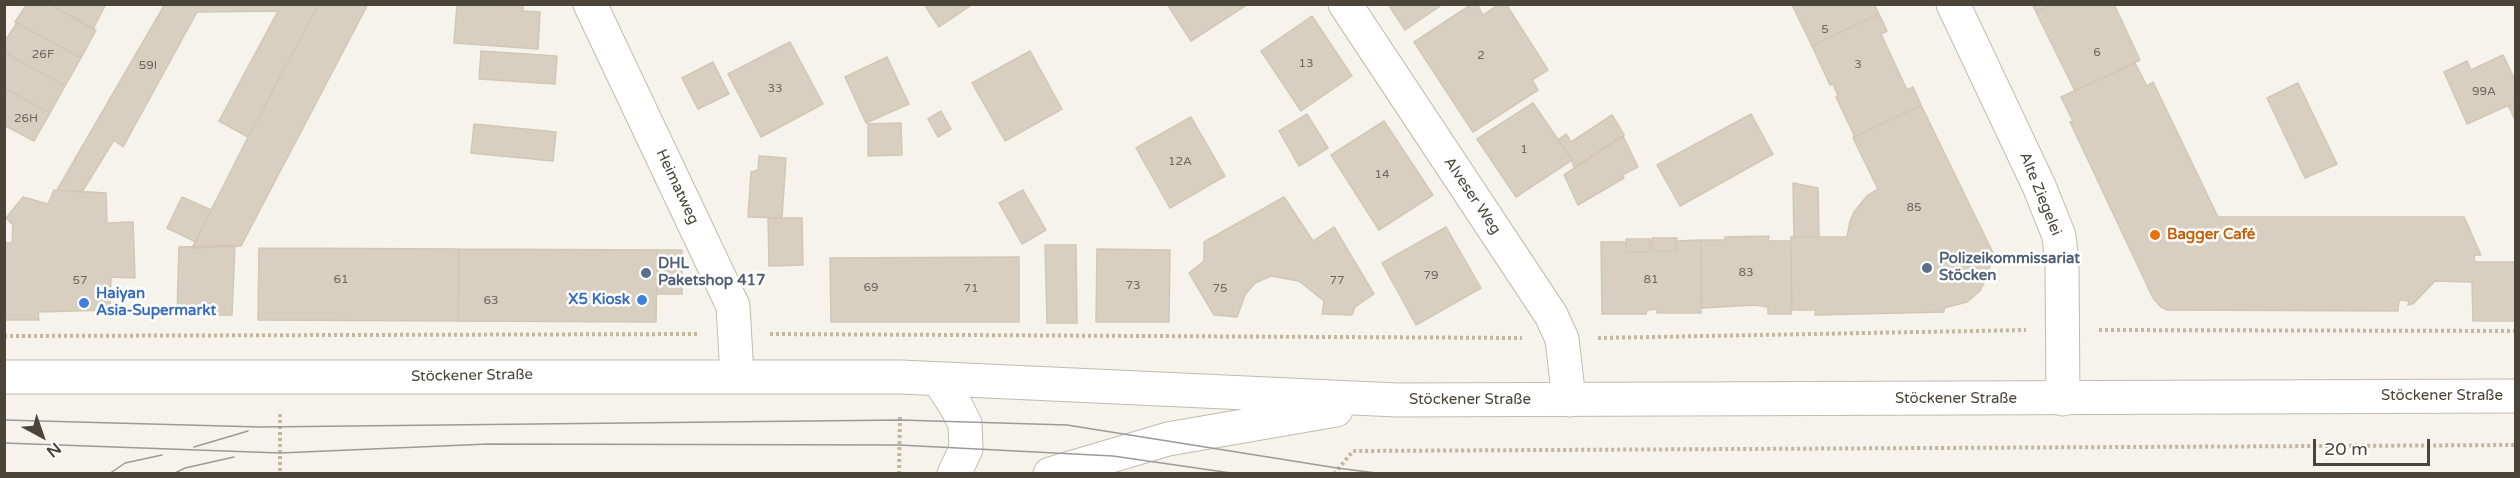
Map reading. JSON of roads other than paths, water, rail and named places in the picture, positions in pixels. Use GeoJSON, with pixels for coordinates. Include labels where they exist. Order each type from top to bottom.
{"type":"FeatureCollection","features":[{"type":"Feature","properties":{"kind":"street","name":"Heimatweg"},"geometry":{"type":"LineString","coordinates":[[590,4],[733,306],[737,375]]}},
{"type":"Feature","properties":{"kind":"street","name":"Alveser Weg"},"geometry":{"type":"LineString","coordinates":[[1345,4],[1551,315],[1562,339],[1569,400]]}},
{"type":"Feature","properties":{"kind":"street","name":"Alte Ziegelei"},"geometry":{"type":"LineString","coordinates":[[1953,4],[2039,186],[2059,236],[2063,399]]}},
{"type":"Feature","properties":{"kind":"street","name":"Stöckener Straße"},"geometry":{"type":"LineString","coordinates":[[4,377],[737,375],[901,377],[1397,400],[2516,396]]}},
{"type":"Feature","properties":{"kind":"street"},"geometry":{"type":"LineString","coordinates":[[939,380],[964,423],[966,449],[954,474]]}},
{"type":"Feature","properties":{"kind":"street","name":"Stöckener Straße"},"geometry":{"type":"LineString","coordinates":[[1050,474],[1168,439],[1397,400]]}},
{"type":"Feature","properties":{"kind":"tram line"},"geometry":{"type":"LineString","coordinates":[[4,420],[260,427],[900,420],[1067,425],[1384,474]]}},
{"type":"Feature","properties":{"kind":"tram line"},"geometry":{"type":"LineString","coordinates":[[194,447],[248,431]]}},
{"type":"Feature","properties":{"kind":"tram line"},"geometry":{"type":"LineString","coordinates":[[4,443],[280,453],[488,444],[899,445],[1113,456],[1238,474]]}},
{"type":"Feature","properties":{"kind":"tram line"},"geometry":{"type":"LineString","coordinates":[[109,474],[125,463],[162,455]]}},
{"type":"Feature","properties":{"kind":"tram line"},"geometry":{"type":"LineString","coordinates":[[173,474],[185,468],[234,457]]}},
{"type":"Feature","properties":{"kind":"place","name":"Bagger Café"},"geometry":{"type":"Point","coordinates":[2155,235]}},
{"type":"Feature","properties":{"kind":"place","name":"Polizeikommissariat Stöcken"},"geometry":{"type":"Point","coordinates":[1927,268]}},
{"type":"Feature","properties":{"kind":"place","name":"DHL Paketshop 417"},"geometry":{"type":"Point","coordinates":[646,273]}},
{"type":"Feature","properties":{"kind":"place","name":"X5 Kiosk"},"geometry":{"type":"Point","coordinates":[642,300]}},
{"type":"Feature","properties":{"kind":"place","name":"Haiyan Asia-Supermarkt"},"geometry":{"type":"Point","coordinates":[84,303]}}]}
